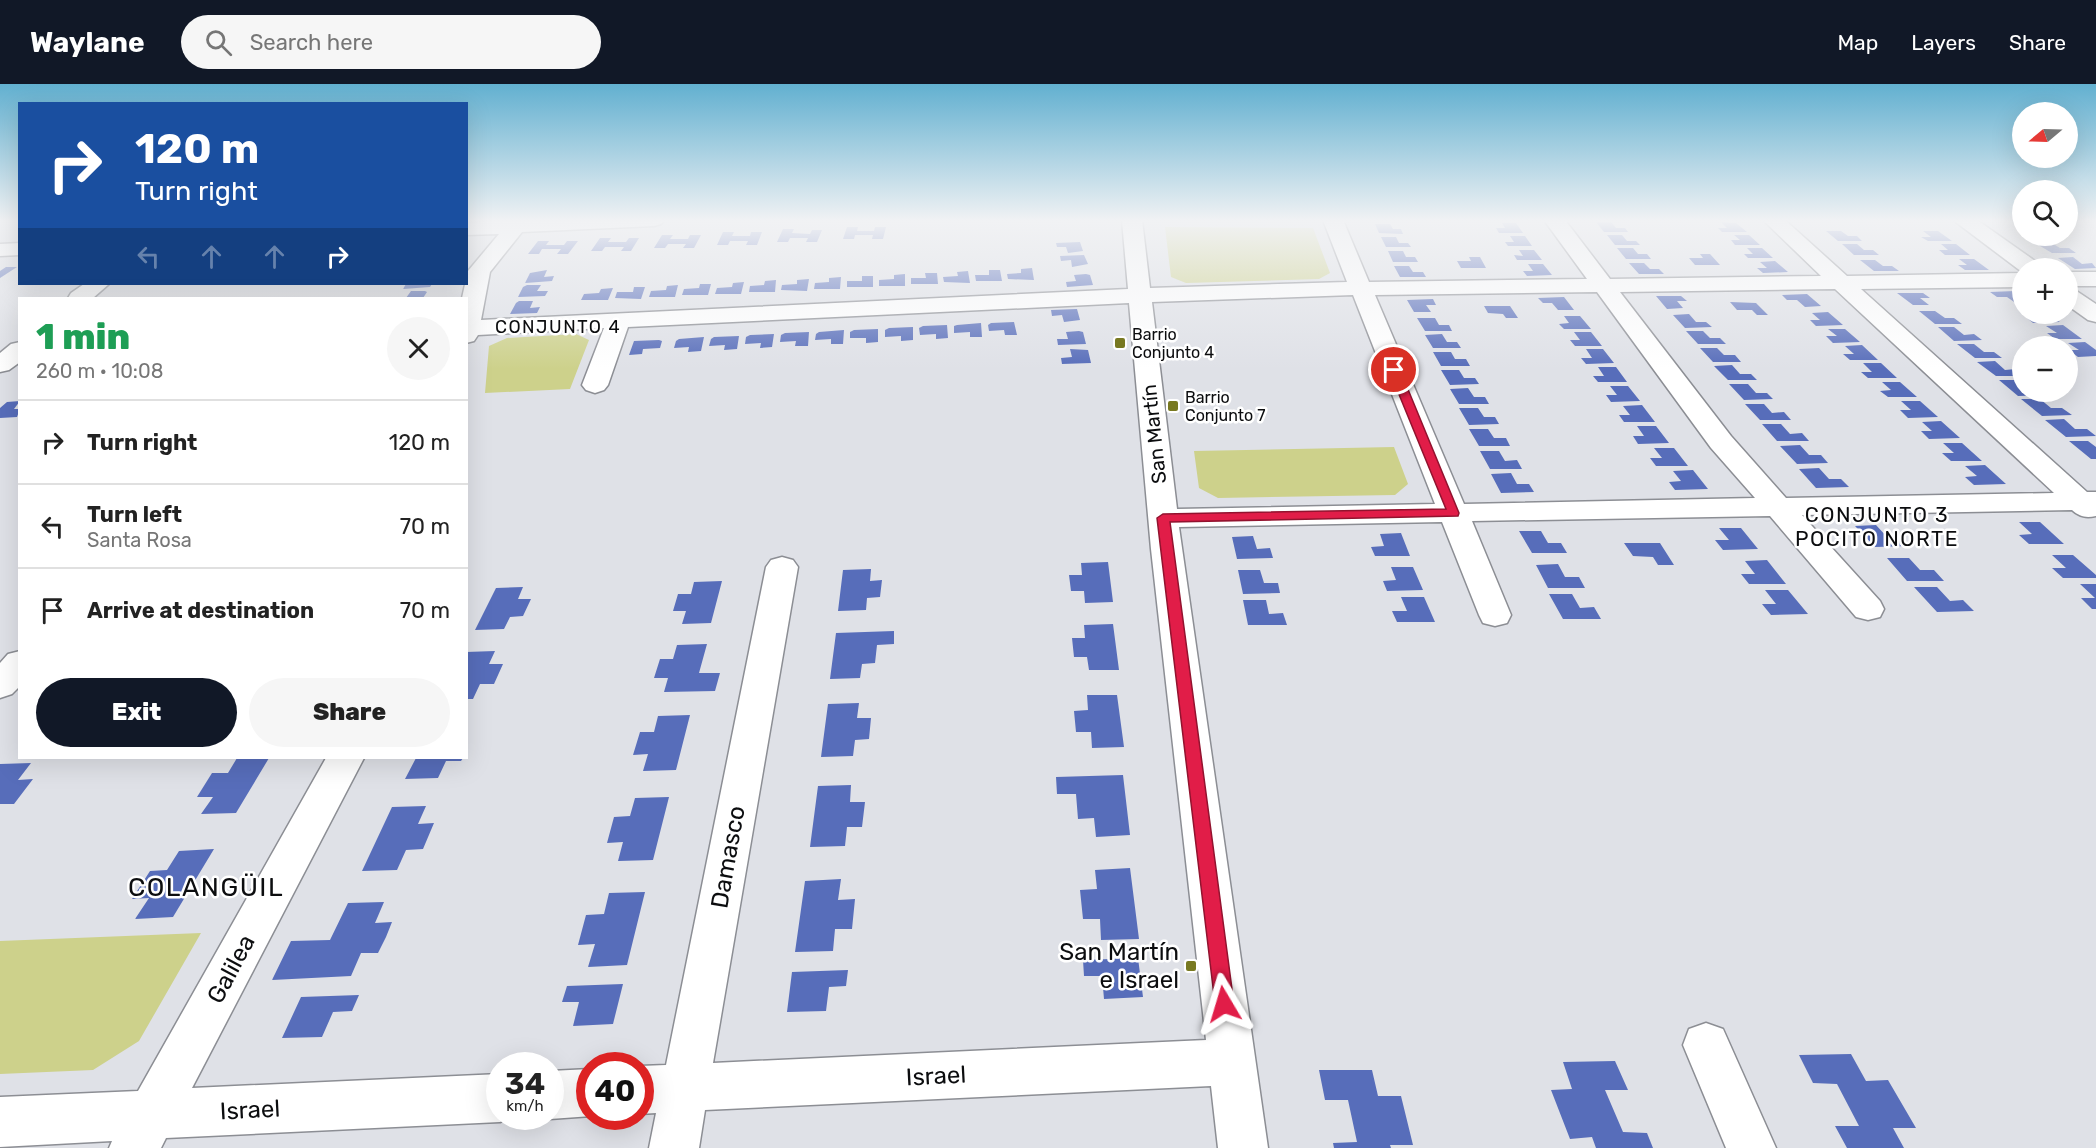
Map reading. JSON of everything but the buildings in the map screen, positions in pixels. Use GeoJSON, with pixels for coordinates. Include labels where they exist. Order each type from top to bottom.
{"type":"FeatureCollection","features":[{"type":"Feature","properties":{"kind":"street"},"geometry":{"type":"LineString","coordinates":[[468,325],[480,270]]}},
{"type":"Feature","properties":{"kind":"street","name":"San Martín"},"geometry":{"type":"LineString","coordinates":[[1137,270],[1163,518],[1243,1148]]}},
{"type":"Feature","properties":{"kind":"street"},"geometry":{"type":"LineString","coordinates":[[1353,270],[1495,615]]}},
{"type":"Feature","properties":{"kind":"street"},"geometry":{"type":"LineString","coordinates":[[1591,270],[1721,442],[1868,609]]}},
{"type":"Feature","properties":{"kind":"street"},"geometry":{"type":"LineString","coordinates":[[1828,270],[2091,506]]}},
{"type":"Feature","properties":{"kind":"street"},"geometry":{"type":"LineString","coordinates":[[2078,279],[2096,279]]}},
{"type":"Feature","properties":{"kind":"street"},"geometry":{"type":"LineString","coordinates":[[468,330],[618,320],[1140,295],[1361,289],[2012,280]]}},
{"type":"Feature","properties":{"kind":"street"},"geometry":{"type":"LineString","coordinates":[[80,297],[97,285]]}},
{"type":"Feature","properties":{"kind":"street"},"geometry":{"type":"LineString","coordinates":[[2078,303],[2096,315]]}},
{"type":"Feature","properties":{"kind":"street"},"geometry":{"type":"LineString","coordinates":[[595,385],[618,320]]}},
{"type":"Feature","properties":{"kind":"street"},"geometry":{"type":"LineString","coordinates":[[1163,518],[1778,507],[2091,506]]}},
{"type":"Feature","properties":{"kind":"street","name":"Damasco"},"geometry":{"type":"LineString","coordinates":[[674,1148],[663,1089],[782,567]]}},
{"type":"Feature","properties":{"kind":"street"},"geometry":{"type":"LineString","coordinates":[[0,685],[18,665]]}},
{"type":"Feature","properties":{"kind":"street","name":"Galilea"},"geometry":{"type":"LineString","coordinates":[[143,1131],[344,759]]}},
{"type":"Feature","properties":{"kind":"street"},"geometry":{"type":"LineString","coordinates":[[1706,1046],[1751,1148]]}},
{"type":"Feature","properties":{"kind":"street","name":"Israel"},"geometry":{"type":"LineString","coordinates":[[663,1089],[1232,1062]]}},
{"type":"Feature","properties":{"kind":"street","name":"Israel"},"geometry":{"type":"LineString","coordinates":[[0,1122],[143,1131],[486,1099]]}},
{"type":"Feature","properties":{"kind":"green space"},"geometry":{"type":"Polygon","coordinates":[[[1170,270],[1329,270],[1330,273],[1319,279],[1186,283],[1171,277],[1170,270]]]}},
{"type":"Feature","properties":{"kind":"green space"},"geometry":{"type":"Polygon","coordinates":[[[576,334],[589,340],[570,389],[485,393],[489,346],[507,338],[576,334]]]}},
{"type":"Feature","properties":{"kind":"green space"},"geometry":{"type":"Polygon","coordinates":[[[1394,447],[1408,484],[1395,495],[1218,498],[1199,488],[1194,451],[1394,447]]]}},
{"type":"Feature","properties":{"kind":"green space"},"geometry":{"type":"Polygon","coordinates":[[[201,933],[139,1041],[93,1070],[0,1074],[0,941],[201,933]]]}},
{"type":"Feature","properties":{"kind":"place","name":"Barrio Conjunto 4"},"geometry":{"type":"Point","coordinates":[1120,343]}},
{"type":"Feature","properties":{"kind":"place","name":"Barrio Conjunto 7"},"geometry":{"type":"Point","coordinates":[1173,406]}},
{"type":"Feature","properties":{"kind":"place","name":"San Martín e Israel"},"geometry":{"type":"Point","coordinates":[1191,966]}},
{"type":"Feature","properties":{"kind":"district","name":"CONJUNTO 4"},"geometry":{"type":"Point","coordinates":[558,327]}},
{"type":"Feature","properties":{"kind":"district","name":"CONJUNTO 3 POCITO NORTE"},"geometry":{"type":"Point","coordinates":[1877,526]}},
{"type":"Feature","properties":{"kind":"district","name":"COLANGÜIL"},"geometry":{"type":"Point","coordinates":[206,887]}},
{"type":"Feature","properties":{"kind":"route"},"geometry":{"type":"LineString","coordinates":[[1224,1004],[1163,518],[1453,513],[1394,370]]}}]}
